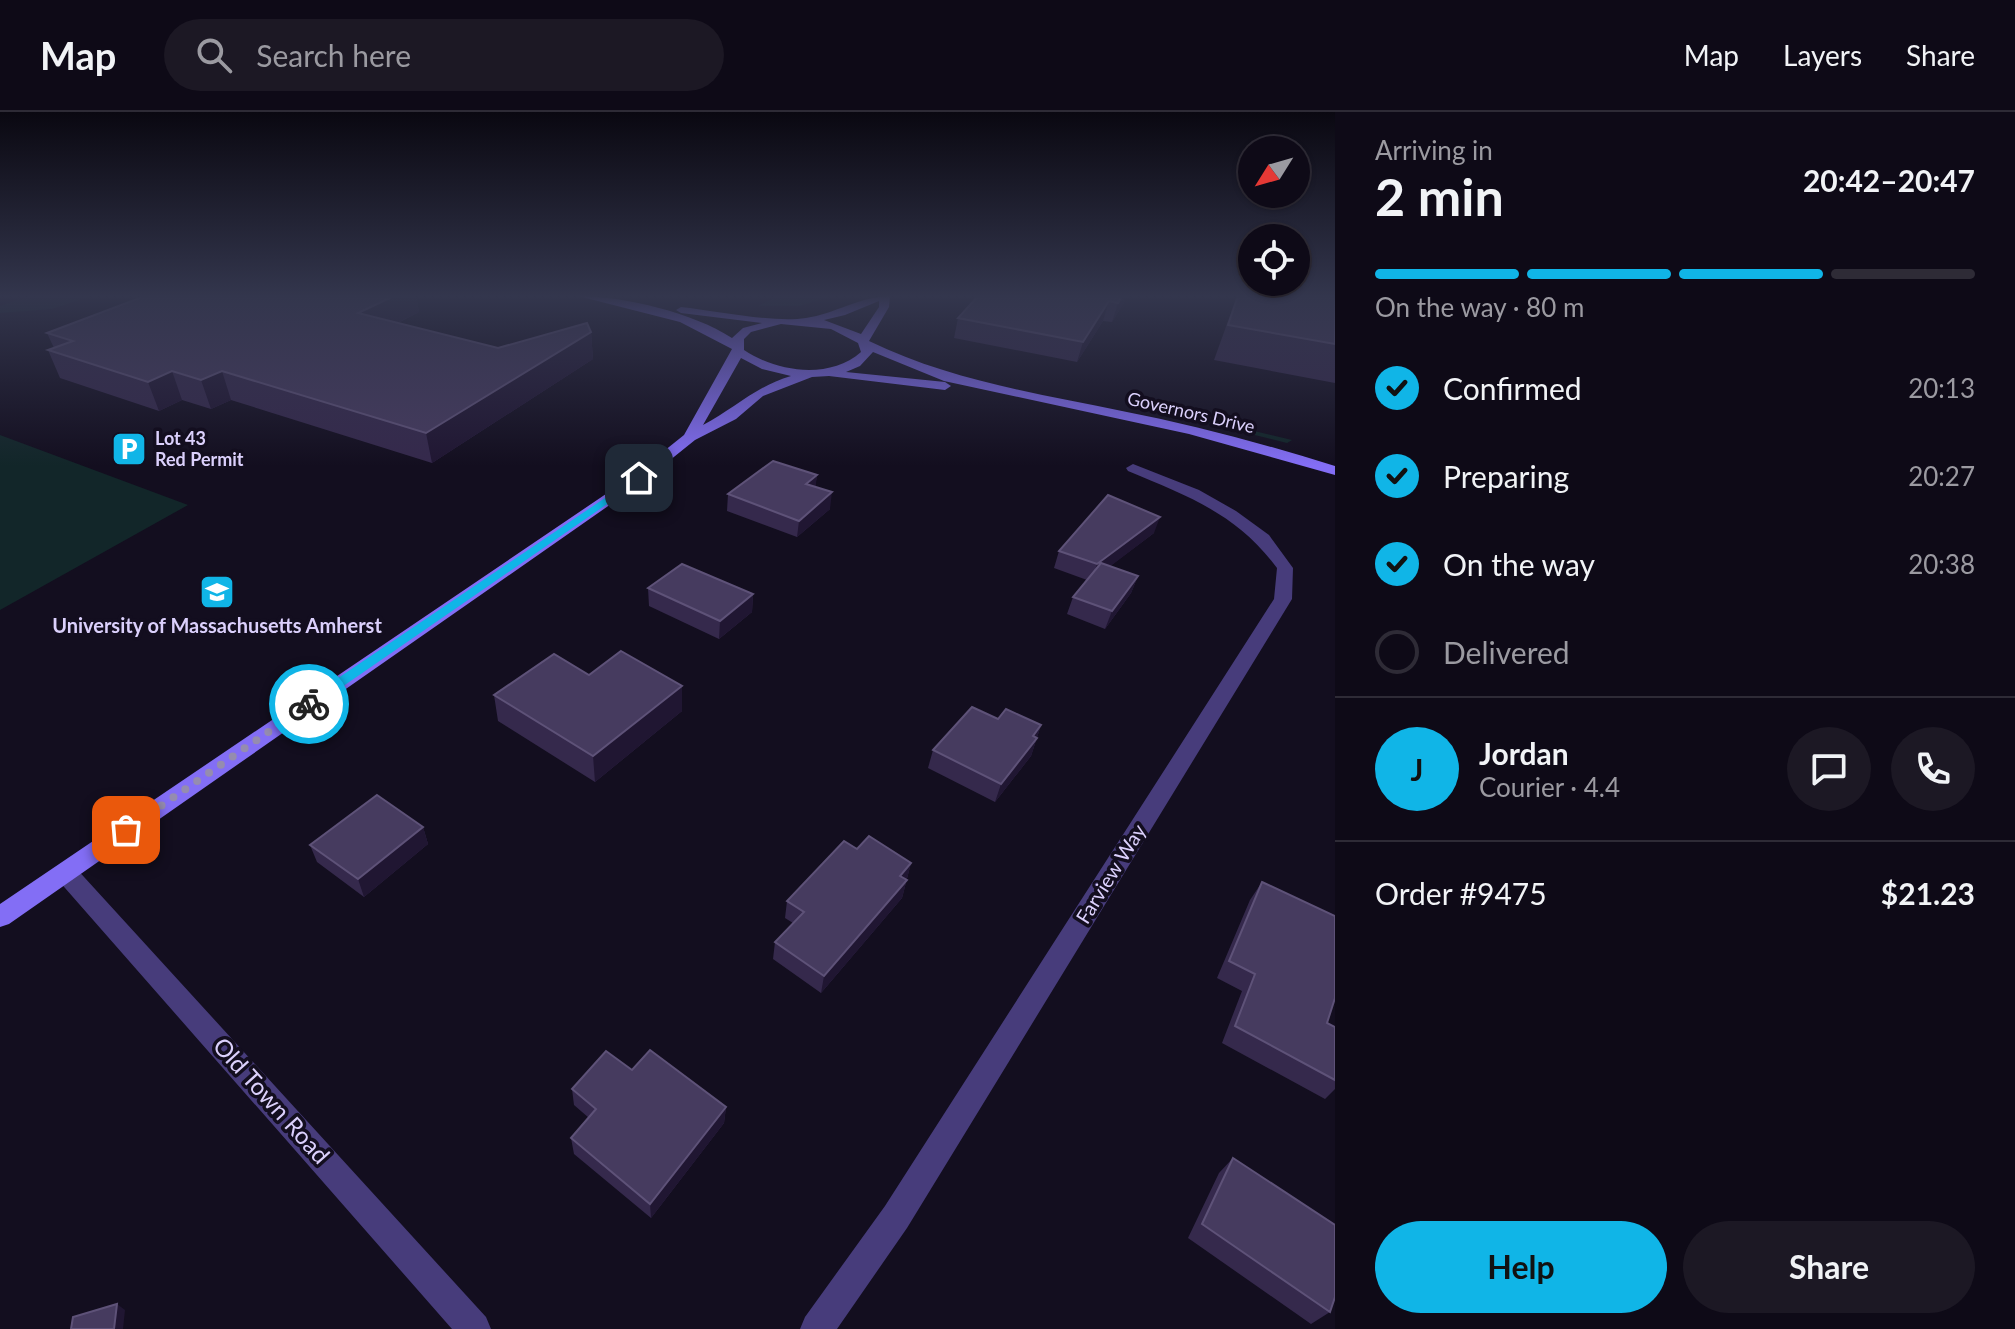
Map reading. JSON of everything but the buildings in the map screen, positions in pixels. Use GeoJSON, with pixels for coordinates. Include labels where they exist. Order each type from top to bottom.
{"type":"FeatureCollection","features":[{"type":"Feature","properties":{"kind":"main road"},"geometry":{"type":"LineString","coordinates":[[690,437],[703,408],[731,368],[736,353]]}},
{"type":"Feature","properties":{"kind":"main road","name":"Governors Drive"},"geometry":{"type":"LineString","coordinates":[[742,353],[756,364],[770,368],[989,388]]}},
{"type":"Feature","properties":{"kind":"main road"},"geometry":{"type":"LineString","coordinates":[[0,917],[639,478],[690,437],[731,416],[758,393],[779,383],[848,367],[861,361],[867,353]]}},
{"type":"Feature","properties":{"kind":"main road","name":"Governors Drive"},"geometry":{"type":"LineString","coordinates":[[881,353],[896,362],[989,388],[1189,429],[1335,471]]}},
{"type":"Feature","properties":{"kind":"street","name":"Farview Way"},"geometry":{"type":"LineString","coordinates":[[817,1329],[896,1217],[1283,599],[1285,568],[1263,538],[1231,514],[1194,493],[1133,468]]}},
{"type":"Feature","properties":{"kind":"street","name":"Old Town Road"},"geometry":{"type":"LineString","coordinates":[[66,873],[474,1329]]}},
{"type":"Feature","properties":{"kind":"green space"},"geometry":{"type":"Polygon","coordinates":[[[1149,406],[1292,440],[1287,443],[1161,412],[1149,406]]]}},
{"type":"Feature","properties":{"kind":"green space"},"geometry":{"type":"Polygon","coordinates":[[[0,435],[188,505],[0,610],[0,435]]]}},
{"type":"Feature","properties":{"kind":"way so far"},"geometry":{"type":"LineString","coordinates":[[126,830],[309,704]]}},
{"type":"Feature","properties":{"kind":"place","name":"Lot 43 Red Permit"},"geometry":{"type":"Point","coordinates":[129,449]}},
{"type":"Feature","properties":{"kind":"place","name":"University of Massachusetts Amherst"},"geometry":{"type":"Point","coordinates":[217,592]}},
{"type":"Feature","properties":{"kind":"route"},"geometry":{"type":"LineString","coordinates":[[309,704],[639,478]]}}]}
